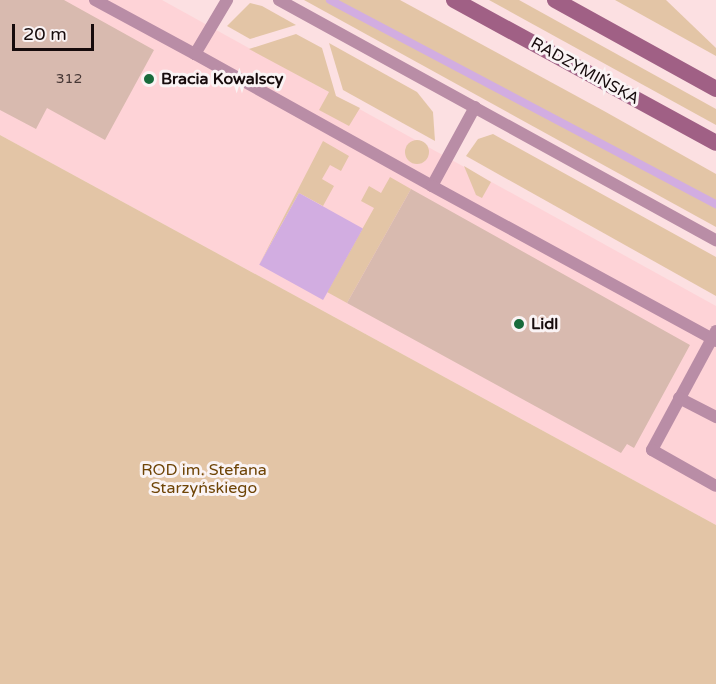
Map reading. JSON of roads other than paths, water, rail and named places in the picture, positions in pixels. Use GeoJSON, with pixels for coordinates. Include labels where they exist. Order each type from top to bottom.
{"type":"FeatureCollection","features":[{"type":"Feature","properties":{"kind":"main road","name":"RADZYMIŃSKA"},"geometry":{"type":"LineString","coordinates":[[454,0],[716,142]]}},
{"type":"Feature","properties":{"kind":"main road"},"geometry":{"type":"LineString","coordinates":[[555,0],[716,89]]}},
{"type":"Feature","properties":{"kind":"lane"},"geometry":{"type":"LineString","coordinates":[[95,0],[432,186],[714,337],[652,450],[716,486]]}},
{"type":"Feature","properties":{"kind":"lane"},"geometry":{"type":"LineString","coordinates":[[195,54],[227,0]]}},
{"type":"Feature","properties":{"kind":"lane"},"geometry":{"type":"LineString","coordinates":[[279,0],[716,240]]}},
{"type":"Feature","properties":{"kind":"lane"},"geometry":{"type":"LineString","coordinates":[[432,186],[475,107]]}},
{"type":"Feature","properties":{"kind":"lane"},"geometry":{"type":"LineString","coordinates":[[679,398],[716,417]]}},
{"type":"Feature","properties":{"kind":"waterway"},"geometry":{"type":"LineString","coordinates":[[330,0],[716,204]]}},
{"type":"Feature","properties":{"kind":"place","name":"Bracia Kowalscy"},"geometry":{"type":"Point","coordinates":[149,79]}},
{"type":"Feature","properties":{"kind":"place","name":"Lidl"},"geometry":{"type":"Point","coordinates":[519,324]}},
{"type":"Feature","properties":{"kind":"park label","name":"ROD im. Stefana Starzyńskiego"},"geometry":{"type":"Point","coordinates":[204,479]}}]}
